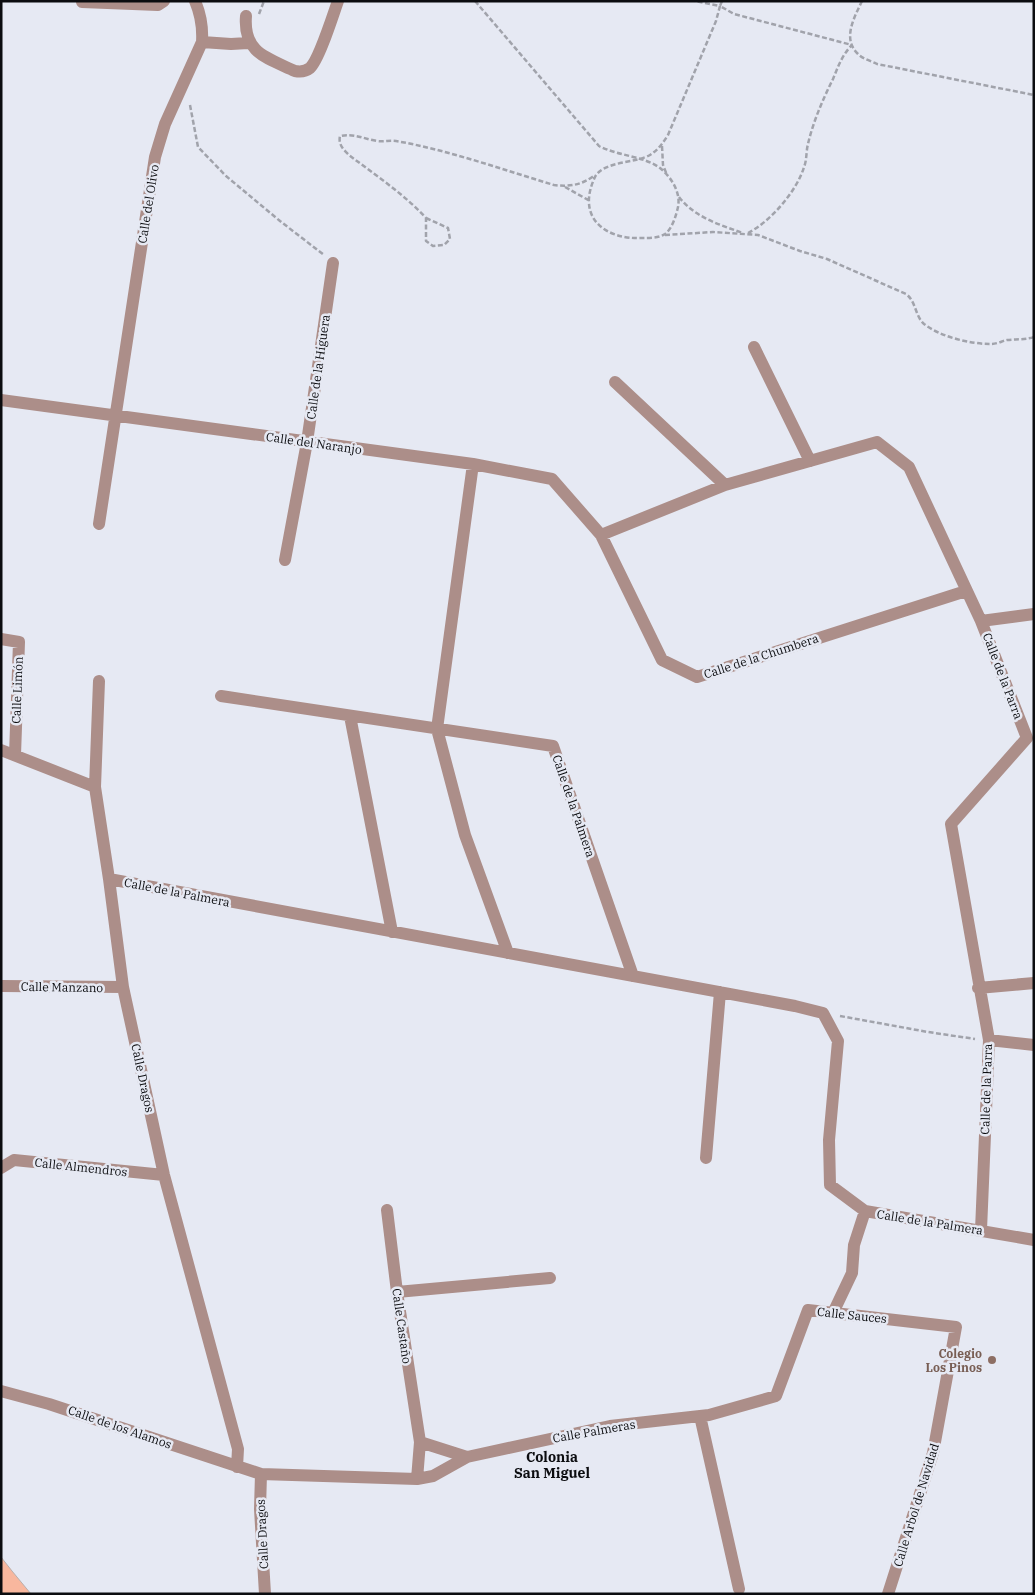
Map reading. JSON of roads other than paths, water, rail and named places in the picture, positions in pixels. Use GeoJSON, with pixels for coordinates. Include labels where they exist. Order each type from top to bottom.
{"type":"FeatureCollection","features":[{"type":"Feature","properties":{"kind":"street"},"geometry":{"type":"LineString","coordinates":[[82,2],[158,5],[164,1]]}},
{"type":"Feature","properties":{"kind":"street","name":"Calle del Olivo"},"geometry":{"type":"LineString","coordinates":[[99,524],[155,156],[165,124],[202,42],[201,14],[195,1]]}},
{"type":"Feature","properties":{"kind":"street"},"geometry":{"type":"LineString","coordinates":[[246,16],[245,26],[248,42],[258,53],[301,72],[315,62],[338,1]]}},
{"type":"Feature","properties":{"kind":"street"},"geometry":{"type":"LineString","coordinates":[[202,42],[231,44],[248,42]]}},
{"type":"Feature","properties":{"kind":"street","name":"Calle de la Higuera"},"geometry":{"type":"LineString","coordinates":[[285,560],[307,442],[333,262]]}},
{"type":"Feature","properties":{"kind":"street"},"geometry":{"type":"LineString","coordinates":[[754,347],[810,461]]}},
{"type":"Feature","properties":{"kind":"street"},"geometry":{"type":"LineString","coordinates":[[615,382],[725,485]]}},
{"type":"Feature","properties":{"kind":"street","name":"Calle del Naranjo"},"geometry":{"type":"LineString","coordinates":[[1,400],[472,464],[552,479],[601,535]]}},
{"type":"Feature","properties":{"kind":"street","name":"Calle de la Parra"},"geometry":{"type":"LineString","coordinates":[[601,535],[725,485],[876,442],[909,467],[981,621],[1030,739],[951,824],[978,988],[989,1040],[981,1230]]}},
{"type":"Feature","properties":{"kind":"street"},"geometry":{"type":"LineString","coordinates":[[472,464],[437,729],[466,834],[508,953]]}},
{"type":"Feature","properties":{"kind":"street","name":"Calle de la Chumbera"},"geometry":{"type":"LineString","coordinates":[[601,535],[662,660],[697,677],[966,591]]}},
{"type":"Feature","properties":{"kind":"street"},"geometry":{"type":"LineString","coordinates":[[981,621],[1034,614]]}},
{"type":"Feature","properties":{"kind":"street","name":"Calle Limón"},"geometry":{"type":"LineString","coordinates":[[1,639],[19,642],[15,755]]}},
{"type":"Feature","properties":{"kind":"street","name":"Calle Dragos"},"geometry":{"type":"LineString","coordinates":[[99,681],[95,787],[123,987],[164,1176],[238,1449],[237,1467]]}},
{"type":"Feature","properties":{"kind":"street","name":"Calle de la Palmera"},"geometry":{"type":"LineString","coordinates":[[221,696],[553,746],[634,976]]}},
{"type":"Feature","properties":{"kind":"street"},"geometry":{"type":"LineString","coordinates":[[350,716],[392,932]]}},
{"type":"Feature","properties":{"kind":"street"},"geometry":{"type":"LineString","coordinates":[[1,750],[95,787]]}},
{"type":"Feature","properties":{"kind":"street","name":"Calle de la Palmera"},"geometry":{"type":"LineString","coordinates":[[109,879],[796,1006],[823,1013],[838,1041],[829,1140],[830,1185],[865,1211],[1034,1240]]}},
{"type":"Feature","properties":{"kind":"street"},"geometry":{"type":"LineString","coordinates":[[978,988],[1034,983]]}},
{"type":"Feature","properties":{"kind":"street","name":"Calle Manzano"},"geometry":{"type":"LineString","coordinates":[[1,986],[123,987]]}},
{"type":"Feature","properties":{"kind":"street"},"geometry":{"type":"LineString","coordinates":[[706,1158],[720,992]]}},
{"type":"Feature","properties":{"kind":"street"},"geometry":{"type":"LineString","coordinates":[[989,1040],[1034,1045]]}},
{"type":"Feature","properties":{"kind":"street","name":"Calle Almendros"},"geometry":{"type":"LineString","coordinates":[[1,1168],[14,1160],[164,1176]]}},
{"type":"Feature","properties":{"kind":"street","name":"Calle Castaño"},"geometry":{"type":"LineString","coordinates":[[387,1210],[397,1292],[420,1442],[417,1479]]}},
{"type":"Feature","properties":{"kind":"street"},"geometry":{"type":"LineString","coordinates":[[833,1313],[852,1273],[854,1245],[865,1211]]}},
{"type":"Feature","properties":{"kind":"street"},"geometry":{"type":"LineString","coordinates":[[397,1292],[550,1278]]}},
{"type":"Feature","properties":{"kind":"street","name":"Calle Sauces"},"geometry":{"type":"LineString","coordinates":[[776,1396],[808,1310],[956,1327]]}},
{"type":"Feature","properties":{"kind":"street","name":"Calle Arbol de Navidad"},"geometry":{"type":"LineString","coordinates":[[888,1594],[933,1453],[956,1327]]}},
{"type":"Feature","properties":{"kind":"street","name":"Calle de los Alamos"},"geometry":{"type":"LineString","coordinates":[[1,1391],[49,1404],[237,1467]]}},
{"type":"Feature","properties":{"kind":"street","name":"Calle Palmeras"},"geometry":{"type":"LineString","coordinates":[[237,1467],[261,1474],[417,1479],[433,1476],[467,1457],[610,1426],[709,1415],[776,1396]]}},
{"type":"Feature","properties":{"kind":"street"},"geometry":{"type":"LineString","coordinates":[[700,1416],[739,1589]]}},
{"type":"Feature","properties":{"kind":"street"},"geometry":{"type":"LineString","coordinates":[[420,1442],[467,1457]]}},
{"type":"Feature","properties":{"kind":"street","name":"Calle Dragos"},"geometry":{"type":"LineString","coordinates":[[261,1474],[260,1509],[265,1594]]}},
{"type":"Feature","properties":{"kind":"place","name":"Colegio Los Pinos"},"geometry":{"type":"Point","coordinates":[992,1360]}},
{"type":"Feature","properties":{"kind":"district","name":"Colonia San Miguel"},"geometry":{"type":"Point","coordinates":[552,1465]}}]}
